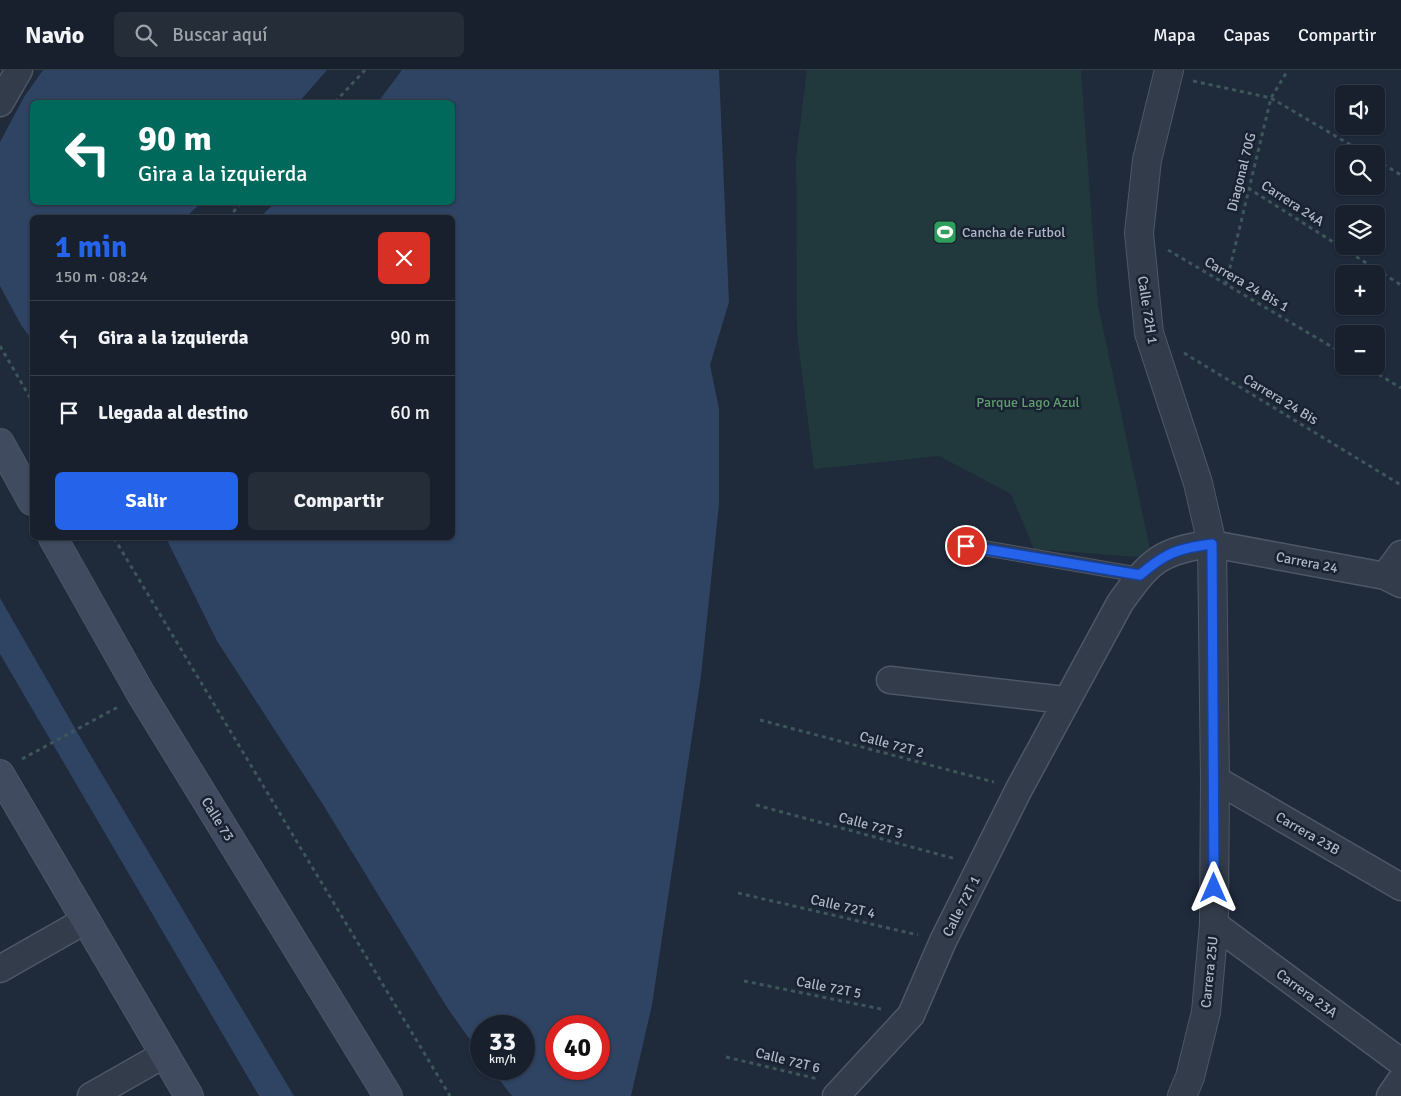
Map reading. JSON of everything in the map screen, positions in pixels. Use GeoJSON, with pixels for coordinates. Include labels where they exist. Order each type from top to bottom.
{"type":"FeatureCollection","features":[{"type":"Feature","properties":{"kind":"main road"},"geometry":{"type":"LineString","coordinates":[[0,443],[30,497]]}},
{"type":"Feature","properties":{"kind":"main road","name":"Calle 73"},"geometry":{"type":"LineString","coordinates":[[54,540],[141,694],[388,1096]]}},
{"type":"Feature","properties":{"kind":"main road"},"geometry":{"type":"LineString","coordinates":[[6,775],[86,920],[189,1096]]}},
{"type":"Feature","properties":{"kind":"street"},"geometry":{"type":"LineString","coordinates":[[0,103],[19,70]]}},
{"type":"Feature","properties":{"kind":"street","name":"Calle 72H 1"},"geometry":{"type":"LineString","coordinates":[[1168,72],[1147,160],[1139,233],[1149,333],[1198,483],[1212,544]]}},
{"type":"Feature","properties":{"kind":"street","name":"Carrera 24"},"geometry":{"type":"LineString","coordinates":[[1140,575],[1160,557],[1183,548],[1212,544],[1393,580]]}},
{"type":"Feature","properties":{"kind":"street","name":"Carrera 25U"},"geometry":{"type":"LineString","coordinates":[[1182,1096],[1190,1077],[1206,1012],[1214,924],[1215,779],[1212,544]]}},
{"type":"Feature","properties":{"kind":"street"},"geometry":{"type":"LineString","coordinates":[[1393,580],[1401,554]]}},
{"type":"Feature","properties":{"kind":"street","name":"Calle 72T 1"},"geometry":{"type":"LineString","coordinates":[[840,1091],[911,1015],[943,941],[1065,700],[1120,603],[1140,575]]}},
{"type":"Feature","properties":{"kind":"street"},"geometry":{"type":"LineString","coordinates":[[890,680],[1065,700]]}},
{"type":"Feature","properties":{"kind":"street","name":"Carrera 23B"},"geometry":{"type":"LineString","coordinates":[[1215,779],[1401,888]]}},
{"type":"Feature","properties":{"kind":"street"},"geometry":{"type":"LineString","coordinates":[[0,969],[86,920]]}},
{"type":"Feature","properties":{"kind":"street","name":"Carrera 23A"},"geometry":{"type":"LineString","coordinates":[[1214,924],[1401,1062]]}},
{"type":"Feature","properties":{"kind":"street"},"geometry":{"type":"LineString","coordinates":[[91,1096],[165,1054]]}},
{"type":"Feature","properties":{"kind":"street"},"geometry":{"type":"LineString","coordinates":[[1390,1096],[1401,1080]]}},
{"type":"Feature","properties":{"kind":"lane"},"geometry":{"type":"LineString","coordinates":[[966,546],[1140,575]]}},
{"type":"Feature","properties":{"kind":"path"},"geometry":{"type":"LineString","coordinates":[[337,100],[365,70]]}},
{"type":"Feature","properties":{"kind":"path","name":"Diagonal 70G"},"geometry":{"type":"LineString","coordinates":[[1226,284],[1271,98],[1288,70]]}},
{"type":"Feature","properties":{"kind":"path"},"geometry":{"type":"LineString","coordinates":[[1168,72],[1271,98],[1351,145]]}},
{"type":"Feature","properties":{"kind":"path"},"geometry":{"type":"LineString","coordinates":[[1385,165],[1401,175]]}},
{"type":"Feature","properties":{"kind":"path","name":"Carrera 24A"},"geometry":{"type":"LineString","coordinates":[[1248,188],[1401,285]]}},
{"type":"Feature","properties":{"kind":"path"},"geometry":{"type":"LineString","coordinates":[[231,215],[239,205]]}},
{"type":"Feature","properties":{"kind":"path","name":"Carrera 24 Bis 1"},"geometry":{"type":"LineString","coordinates":[[1139,233],[1335,349]]}},
{"type":"Feature","properties":{"kind":"path","name":"Carrera 24 Bis"},"geometry":{"type":"LineString","coordinates":[[1149,333],[1401,485]]}},
{"type":"Feature","properties":{"kind":"path"},"geometry":{"type":"LineString","coordinates":[[0,346],[30,398]]}},
{"type":"Feature","properties":{"kind":"path"},"geometry":{"type":"LineString","coordinates":[[1380,375],[1401,388]]}},
{"type":"Feature","properties":{"kind":"path"},"geometry":{"type":"LineString","coordinates":[[115,540],[450,1096]]}},
{"type":"Feature","properties":{"kind":"path"},"geometry":{"type":"LineString","coordinates":[[6,775],[113,710]]}},
{"type":"Feature","properties":{"kind":"path","name":"Calle 72T 2"},"geometry":{"type":"LineString","coordinates":[[760,720],[1019,789]]}},
{"type":"Feature","properties":{"kind":"path","name":"Calle 72T 3"},"geometry":{"type":"LineString","coordinates":[[756,805],[981,866]]}},
{"type":"Feature","properties":{"kind":"path","name":"Calle 72T 4"},"geometry":{"type":"LineString","coordinates":[[738,893],[943,941]]}},
{"type":"Feature","properties":{"kind":"path","name":"Calle 72T 5"},"geometry":{"type":"LineString","coordinates":[[744,981],[911,1015]]}},
{"type":"Feature","properties":{"kind":"path","name":"Calle 72T 6"},"geometry":{"type":"LineString","coordinates":[[726,1057],[840,1091]]}},
{"type":"Feature","properties":{"kind":"green space","name":"Parque Lago Azul"},"geometry":{"type":"Polygon","coordinates":[[[807,70],[1081,70],[1098,305],[1152,558],[1034,549],[1011,494],[939,456],[814,469],[797,334],[796,158],[807,70]]]}},
{"type":"Feature","properties":{"kind":"water"},"geometry":{"type":"Polygon","coordinates":[[[43,70],[327,70],[301,100],[30,100],[30,205],[199,205],[188,215],[30,215],[30,337],[21,325],[0,286],[0,142],[24,97],[43,70]]]}},
{"type":"Feature","properties":{"kind":"water"},"geometry":{"type":"Polygon","coordinates":[[[402,70],[719,70],[729,302],[710,365],[719,409],[719,504],[701,676],[652,1005],[631,1096],[512,1096],[500,1080],[535,1080],[535,1015],[470,1015],[470,1040],[448,1009],[322,803],[217,641],[167,540],[455,540],[455,215],[262,215],[273,205],[455,205],[455,100],[380,100],[402,70]]]}},
{"type":"Feature","properties":{"kind":"water"},"geometry":{"type":"Polygon","coordinates":[[[0,598],[84,744],[294,1096],[259,1096],[0,654],[0,598]]]}},
{"type":"Feature","properties":{"kind":"place","name":"Cancha de Futbol"},"geometry":{"type":"Point","coordinates":[945,232]}},
{"type":"Feature","properties":{"kind":"route"},"geometry":{"type":"LineString","coordinates":[[966,546],[1140,575],[1160,557],[1183,548],[1212,544],[1215,779],[1214,888]]}}]}
